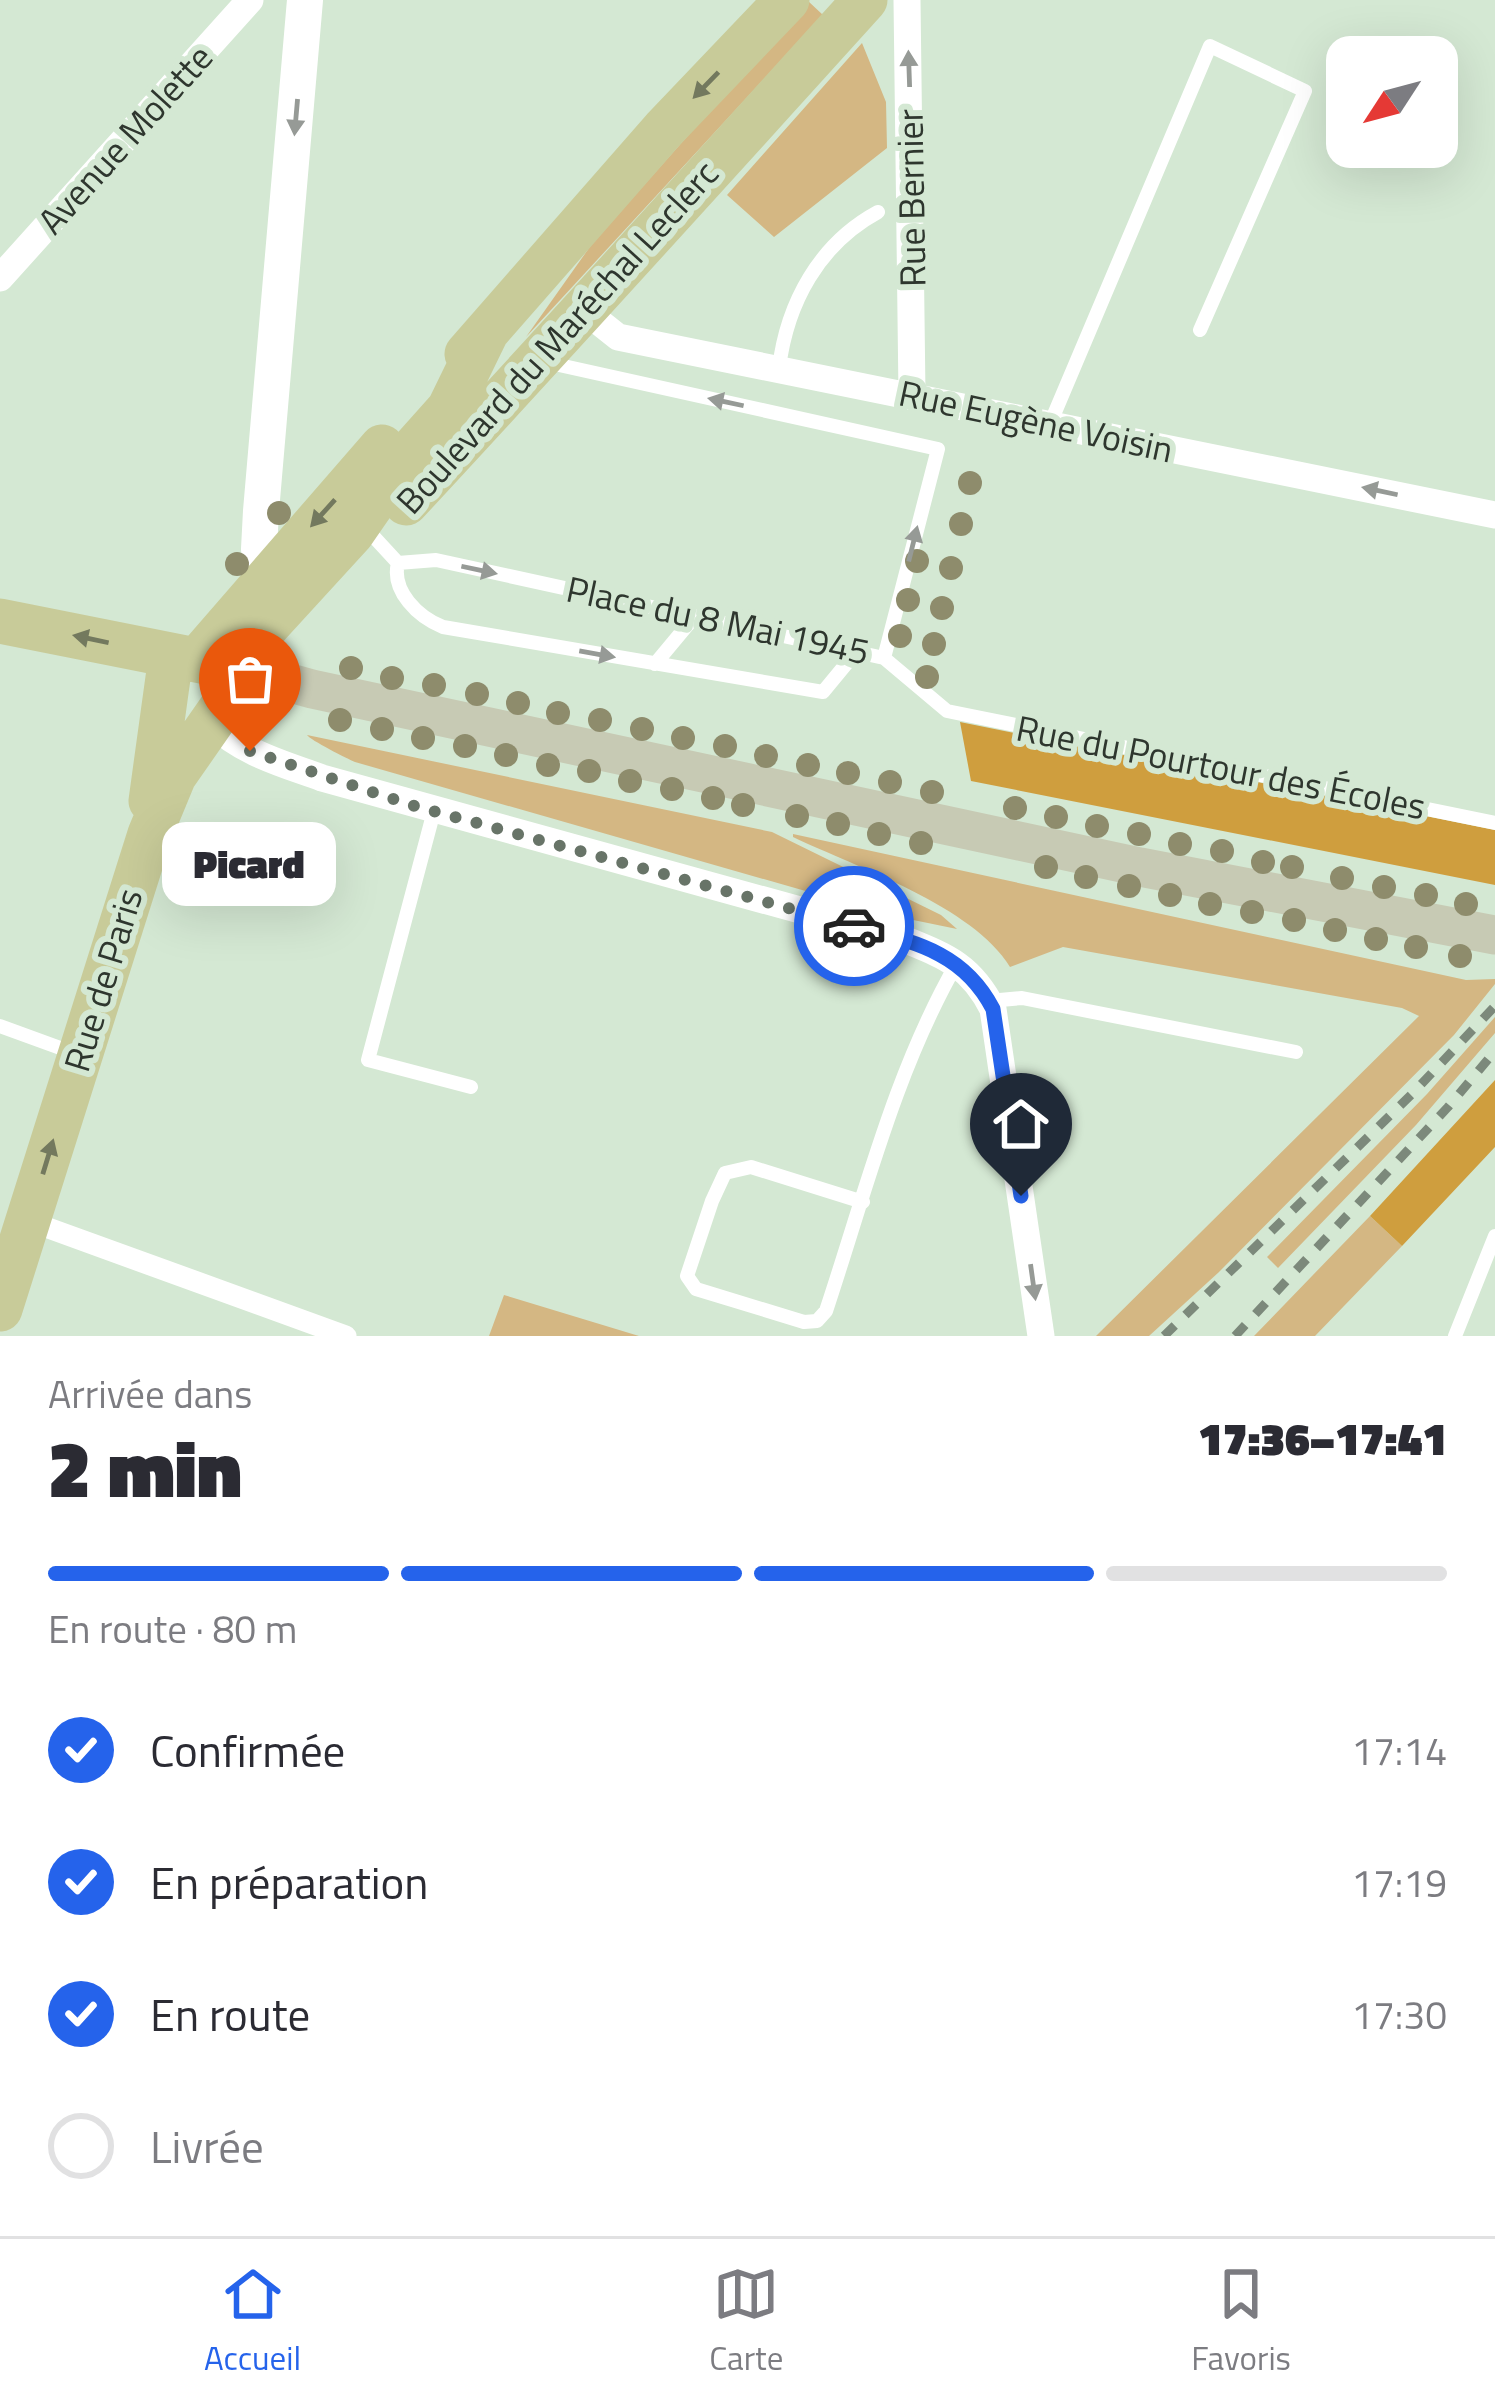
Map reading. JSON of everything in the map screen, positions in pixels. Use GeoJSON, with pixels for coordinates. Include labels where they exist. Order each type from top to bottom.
{"type":"FeatureCollection","features":[{"type":"Feature","properties":{"kind":"main road","name":"Boulevard du Maréchal Leclerc"},"geometry":{"type":"LineString","coordinates":[[184,658],[264,579],[664,129],[787,0]]}},
{"type":"Feature","properties":{"kind":"main road","name":"Boulevard du Maréchal Leclerc"},"geometry":{"type":"LineString","coordinates":[[247,671],[386,550],[538,360],[866,0]]}},
{"type":"Feature","properties":{"kind":"main road"},"geometry":{"type":"LineString","coordinates":[[247,671],[265,628],[352,533],[399,465],[449,409],[486,333]]}},
{"type":"Feature","properties":{"kind":"main road"},"geometry":{"type":"LineString","coordinates":[[0,621],[1139,867],[1495,935]]}},
{"type":"Feature","properties":{"kind":"main road"},"geometry":{"type":"LineString","coordinates":[[150,833],[153,769],[184,658]]}},
{"type":"Feature","properties":{"kind":"main road","name":"Rue de Paris"},"geometry":{"type":"LineString","coordinates":[[0,1309],[150,833],[174,776],[247,671]]}},
{"type":"Feature","properties":{"kind":"street","name":"Avenue Molette"},"geometry":{"type":"LineString","coordinates":[[0,278],[250,0]]}},
{"type":"Feature","properties":{"kind":"street"},"geometry":{"type":"LineString","coordinates":[[264,579],[259,540],[305,0]]}},
{"type":"Feature","properties":{"kind":"street","name":"Rue Bernier"},"geometry":{"type":"LineString","coordinates":[[907,0],[912,395]]}},
{"type":"Feature","properties":{"kind":"street","name":"Rue Eugène Voisin"},"geometry":{"type":"LineString","coordinates":[[584,310],[618,338],[1495,515]]}},
{"type":"Feature","properties":{"kind":"street"},"geometry":{"type":"LineString","coordinates":[[213,724],[250,751],[322,778],[901,938],[957,963],[972,975],[993,1009],[1041,1336]]}},
{"type":"Feature","properties":{"kind":"street"},"geometry":{"type":"LineString","coordinates":[[40,1225],[346,1336]]}},
{"type":"Feature","properties":{"kind":"lane"},"geometry":{"type":"LineString","coordinates":[[1050,424],[1210,46],[1305,91],[1200,329]]}},
{"type":"Feature","properties":{"kind":"lane"},"geometry":{"type":"LineString","coordinates":[[778,368],[792,310],[810,274],[857,224],[878,212]]}},
{"type":"Feature","properties":{"kind":"lane","name":"Place du 8 Mai 1945"},"geometry":{"type":"LineString","coordinates":[[386,550],[884,658],[938,448],[538,360]]}},
{"type":"Feature","properties":{"kind":"lane"},"geometry":{"type":"LineString","coordinates":[[386,550],[412,606],[443,627],[824,692],[856,652]]}},
{"type":"Feature","properties":{"kind":"lane"},"geometry":{"type":"LineString","coordinates":[[655,664],[694,616]]}},
{"type":"Feature","properties":{"kind":"lane","name":"Rue du Pourtour des Écoles"},"geometry":{"type":"LineString","coordinates":[[884,658],[947,711],[1495,823]]}},
{"type":"Feature","properties":{"kind":"lane"},"geometry":{"type":"LineString","coordinates":[[434,811],[368,1060],[471,1088]]}},
{"type":"Feature","properties":{"kind":"lane"},"geometry":{"type":"LineString","coordinates":[[862,1202],[751,1167],[725,1173],[688,1276],[696,1289],[804,1322],[817,1321],[826,1311],[930,1011],[957,963]]}},
{"type":"Feature","properties":{"kind":"lane"},"geometry":{"type":"LineString","coordinates":[[988,1000],[1022,998],[1296,1052]]}},
{"type":"Feature","properties":{"kind":"lane"},"geometry":{"type":"LineString","coordinates":[[0,1026],[80,1054]]}},
{"type":"Feature","properties":{"kind":"lane"},"geometry":{"type":"LineString","coordinates":[[1455,1336],[1492,1242]]}},
{"type":"Feature","properties":{"kind":"shaded area"},"geometry":{"type":"Polygon","coordinates":[[[808,1],[823,15],[526,337],[594,241],[808,1]]]}},
{"type":"Feature","properties":{"kind":"shaded area"},"geometry":{"type":"Polygon","coordinates":[[[862,43],[886,102],[887,148],[774,237],[727,195],[862,43]]]}},
{"type":"Feature","properties":{"kind":"shaded area"},"geometry":{"type":"Polygon","coordinates":[[[960,722],[1495,830],[1495,885],[971,781],[960,722]]]}},
{"type":"Feature","properties":{"kind":"shaded area"},"geometry":{"type":"Polygon","coordinates":[[[307,735],[772,832],[941,915],[957,929],[889,915],[355,762],[307,735]]]}},
{"type":"Feature","properties":{"kind":"shaded area"},"geometry":{"type":"Polygon","coordinates":[[[793,834],[1466,980],[1495,979],[1495,984],[1454,1035],[1219,1272],[1149,1336],[1096,1336],[1419,1016],[1402,1008],[1063,947],[1010,967],[993,945],[942,907],[793,834]]]}},
{"type":"Feature","properties":{"kind":"shaded area"},"geometry":{"type":"Polygon","coordinates":[[[1495,1017],[1495,1033],[1416,1125],[1278,1268],[1267,1257],[1427,1094],[1495,1017]]]}},
{"type":"Feature","properties":{"kind":"shaded area"},"geometry":{"type":"Polygon","coordinates":[[[1495,1080],[1495,1147],[1402,1246],[1370,1216],[1495,1080]]]}},
{"type":"Feature","properties":{"kind":"shaded area"},"geometry":{"type":"Polygon","coordinates":[[[1370,1216],[1402,1246],[1315,1336],[1254,1336],[1370,1216]]]}},
{"type":"Feature","properties":{"kind":"shaded area"},"geometry":{"type":"Polygon","coordinates":[[[504,1295],[639,1336],[489,1336],[504,1295]]]}},
{"type":"Feature","properties":{"kind":"railway"},"geometry":{"type":"LineString","coordinates":[[1164,1336],[1412,1094],[1495,1006]]}},
{"type":"Feature","properties":{"kind":"railway"},"geometry":{"type":"LineString","coordinates":[[1235,1336],[1495,1051]]}},
{"type":"Feature","properties":{"kind":"way so far"},"geometry":{"type":"LineString","coordinates":[[250,751],[411,805],[854,926]]}},
{"type":"Feature","properties":{"kind":"place","name":"Picard"},"geometry":{"type":"Point","coordinates":[250,751]}},
{"type":"Feature","properties":{"kind":"route"},"geometry":{"type":"LineString","coordinates":[[854,926],[901,938],[957,963],[972,975],[988,1000],[1021,1196]]}}]}
